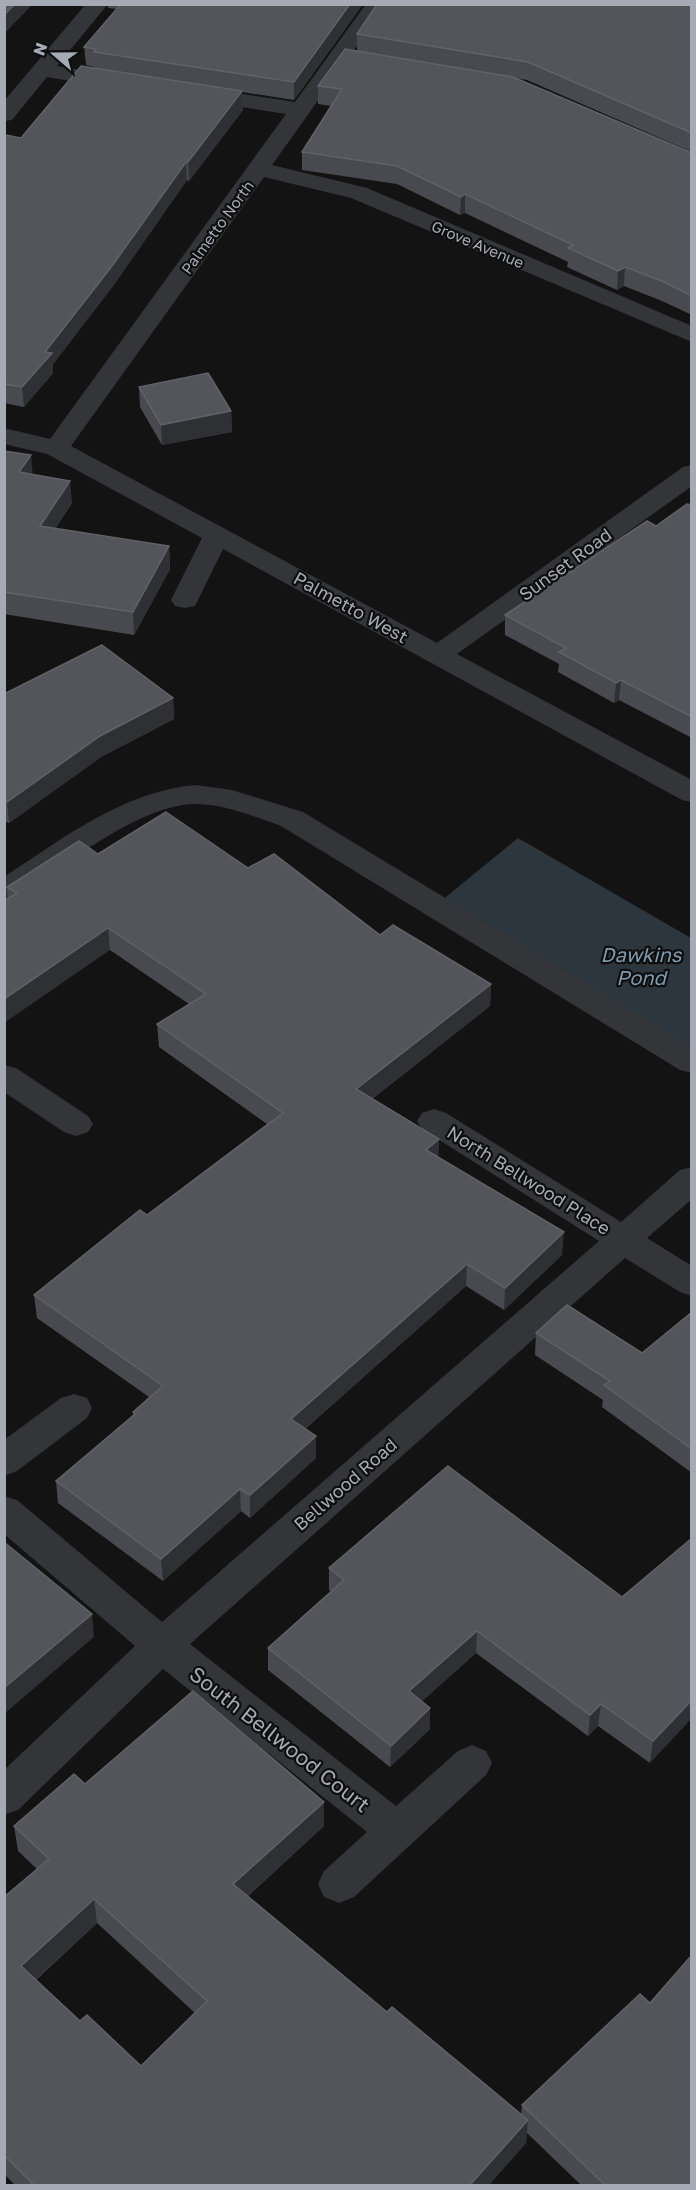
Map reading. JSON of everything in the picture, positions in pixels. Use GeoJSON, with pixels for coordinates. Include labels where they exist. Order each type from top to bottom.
{"type":"FeatureCollection","features":[{"type":"Feature","properties":{"kind":"street"},"geometry":{"type":"LineString","coordinates":[[4,115],[98,4]]}},
{"type":"Feature","properties":{"kind":"street","name":"Palmetto North"},"geometry":{"type":"LineString","coordinates":[[56,448],[301,110],[351,59],[377,4]]}},
{"type":"Feature","properties":{"kind":"street"},"geometry":{"type":"LineString","coordinates":[[42,70],[136,85]]}},
{"type":"Feature","properties":{"kind":"street"},"geometry":{"type":"LineString","coordinates":[[183,92],[301,110]]}},
{"type":"Feature","properties":{"kind":"street","name":"Grove Avenue"},"geometry":{"type":"LineString","coordinates":[[259,169],[358,193],[692,335]]}},
{"type":"Feature","properties":{"kind":"street","name":"Palmetto West"},"geometry":{"type":"LineString","coordinates":[[4,435],[56,448],[692,794]]}},
{"type":"Feature","properties":{"kind":"street","name":"Sunset Road"},"geometry":{"type":"LineString","coordinates":[[438,655],[692,473]]}},
{"type":"Feature","properties":{"kind":"street"},"geometry":{"type":"LineString","coordinates":[[655,499],[682,512]]}},
{"type":"Feature","properties":{"kind":"street"},"geometry":{"type":"LineString","coordinates":[[185,600],[217,534]]}},
{"type":"Feature","properties":{"kind":"street"},"geometry":{"type":"LineString","coordinates":[[4,892],[113,821],[148,803],[192,794],[244,802],[292,819],[692,1062]]}},
{"type":"Feature","properties":{"kind":"street"},"geometry":{"type":"LineString","coordinates":[[4,1076],[76,1124]]}},
{"type":"Feature","properties":{"kind":"street","name":"North Bellwood Place"},"geometry":{"type":"LineString","coordinates":[[434,1121],[692,1283]]}},
{"type":"Feature","properties":{"kind":"street","name":"Bellwood Road"},"geometry":{"type":"LineString","coordinates":[[4,1797],[162,1645],[692,1179]]}},
{"type":"Feature","properties":{"kind":"street"},"geometry":{"type":"LineString","coordinates":[[4,1461],[74,1408]]}},
{"type":"Feature","properties":{"kind":"street","name":"South Bellwood Court"},"geometry":{"type":"LineString","coordinates":[[4,1511],[162,1645],[398,1832]]}},
{"type":"Feature","properties":{"kind":"street"},"geometry":{"type":"LineString","coordinates":[[339,1884],[472,1763]]}},
{"type":"Feature","properties":{"kind":"water","name":"Dawkins Pond"},"geometry":{"type":"Polygon","coordinates":[[[518,838],[691,938],[691,1053],[441,901],[518,838]]]}},
{"type":"Feature","properties":{"kind":"building"},"geometry":{"type":"Polygon","coordinates":[[[4,4],[15,4],[4,15],[4,4]]]}},
{"type":"Feature","properties":{"kind":"building"},"geometry":{"type":"Polygon","coordinates":[[[121,4],[350,4],[294,82],[94,52],[96,49],[84,47],[121,4]]]}},
{"type":"Feature","properties":{"kind":"building"},"geometry":{"type":"Polygon","coordinates":[[[377,4],[692,4],[692,133],[528,62],[357,34],[377,4]]]}},
{"type":"Feature","properties":{"kind":"building"},"geometry":{"type":"Polygon","coordinates":[[[345,49],[513,77],[692,153],[692,296],[625,267],[618,271],[568,248],[573,245],[465,194],[461,197],[397,166],[302,152],[342,89],[318,86],[345,49]]]}},
{"type":"Feature","properties":{"kind":"building"},"geometry":{"type":"Polygon","coordinates":[[[81,66],[242,91],[186,162],[112,266],[45,352],[52,353],[22,387],[4,384],[4,138],[6,135],[21,138],[81,66]]]}},
{"type":"Feature","properties":{"kind":"building"},"geometry":{"type":"Polygon","coordinates":[[[208,373],[231,411],[161,425],[139,387],[208,373]]]}},
{"type":"Feature","properties":{"kind":"building"},"geometry":{"type":"Polygon","coordinates":[[[4,451],[31,455],[19,472],[70,481],[40,526],[169,546],[133,612],[4,592],[4,451]]]}},
{"type":"Feature","properties":{"kind":"building"},"geometry":{"type":"Polygon","coordinates":[[[687,504],[692,505],[692,717],[621,680],[616,683],[559,652],[566,648],[505,615],[647,521],[656,526],[687,504]]]}},
{"type":"Feature","properties":{"kind":"building"},"geometry":{"type":"Polygon","coordinates":[[[102,645],[173,698],[100,736],[7,802],[4,801],[4,694],[102,645]]]}},
{"type":"Feature","properties":{"kind":"building"},"geometry":{"type":"Polygon","coordinates":[[[166,812],[248,868],[274,854],[380,935],[393,925],[491,984],[356,1089],[439,1139],[426,1150],[564,1232],[505,1288],[467,1264],[291,1419],[316,1436],[250,1495],[240,1489],[161,1559],[56,1481],[135,1414],[133,1412],[163,1386],[34,1295],[140,1210],[147,1215],[283,1113],[157,1024],[206,994],[108,928],[4,999],[4,901],[17,893],[7,887],[79,841],[98,854],[166,812]]]}},
{"type":"Feature","properties":{"kind":"building"},"geometry":{"type":"Polygon","coordinates":[[[567,1305],[642,1353],[692,1312],[692,1449],[604,1385],[610,1381],[536,1333],[567,1305]]]}},
{"type":"Feature","properties":{"kind":"building"},"geometry":{"type":"Polygon","coordinates":[[[448,1466],[622,1597],[692,1538],[692,1700],[653,1741],[601,1704],[590,1715],[477,1631],[409,1691],[430,1708],[391,1746],[268,1648],[344,1580],[329,1568],[448,1466]]]}},
{"type":"Feature","properties":{"kind":"building"},"geometry":{"type":"Polygon","coordinates":[[[4,1542],[92,1614],[4,1688],[4,1542]]]}},
{"type":"Feature","properties":{"kind":"building"},"geometry":{"type":"Polygon","coordinates":[[[193,1691],[324,1802],[233,1884],[387,2012],[392,2007],[528,2120],[469,2186],[35,2186],[4,2155],[4,1897],[49,1859],[14,1826],[74,1774],[85,1784],[193,1691]],[[94,1899],[21,1966],[80,2021],[87,2015],[141,2066],[207,2001],[94,1899]]]}},
{"type":"Feature","properties":{"kind":"building"},"geometry":{"type":"Polygon","coordinates":[[[692,1955],[692,2186],[606,2186],[522,2105],[640,1994],[650,2003],[692,1955]]]}}]}
